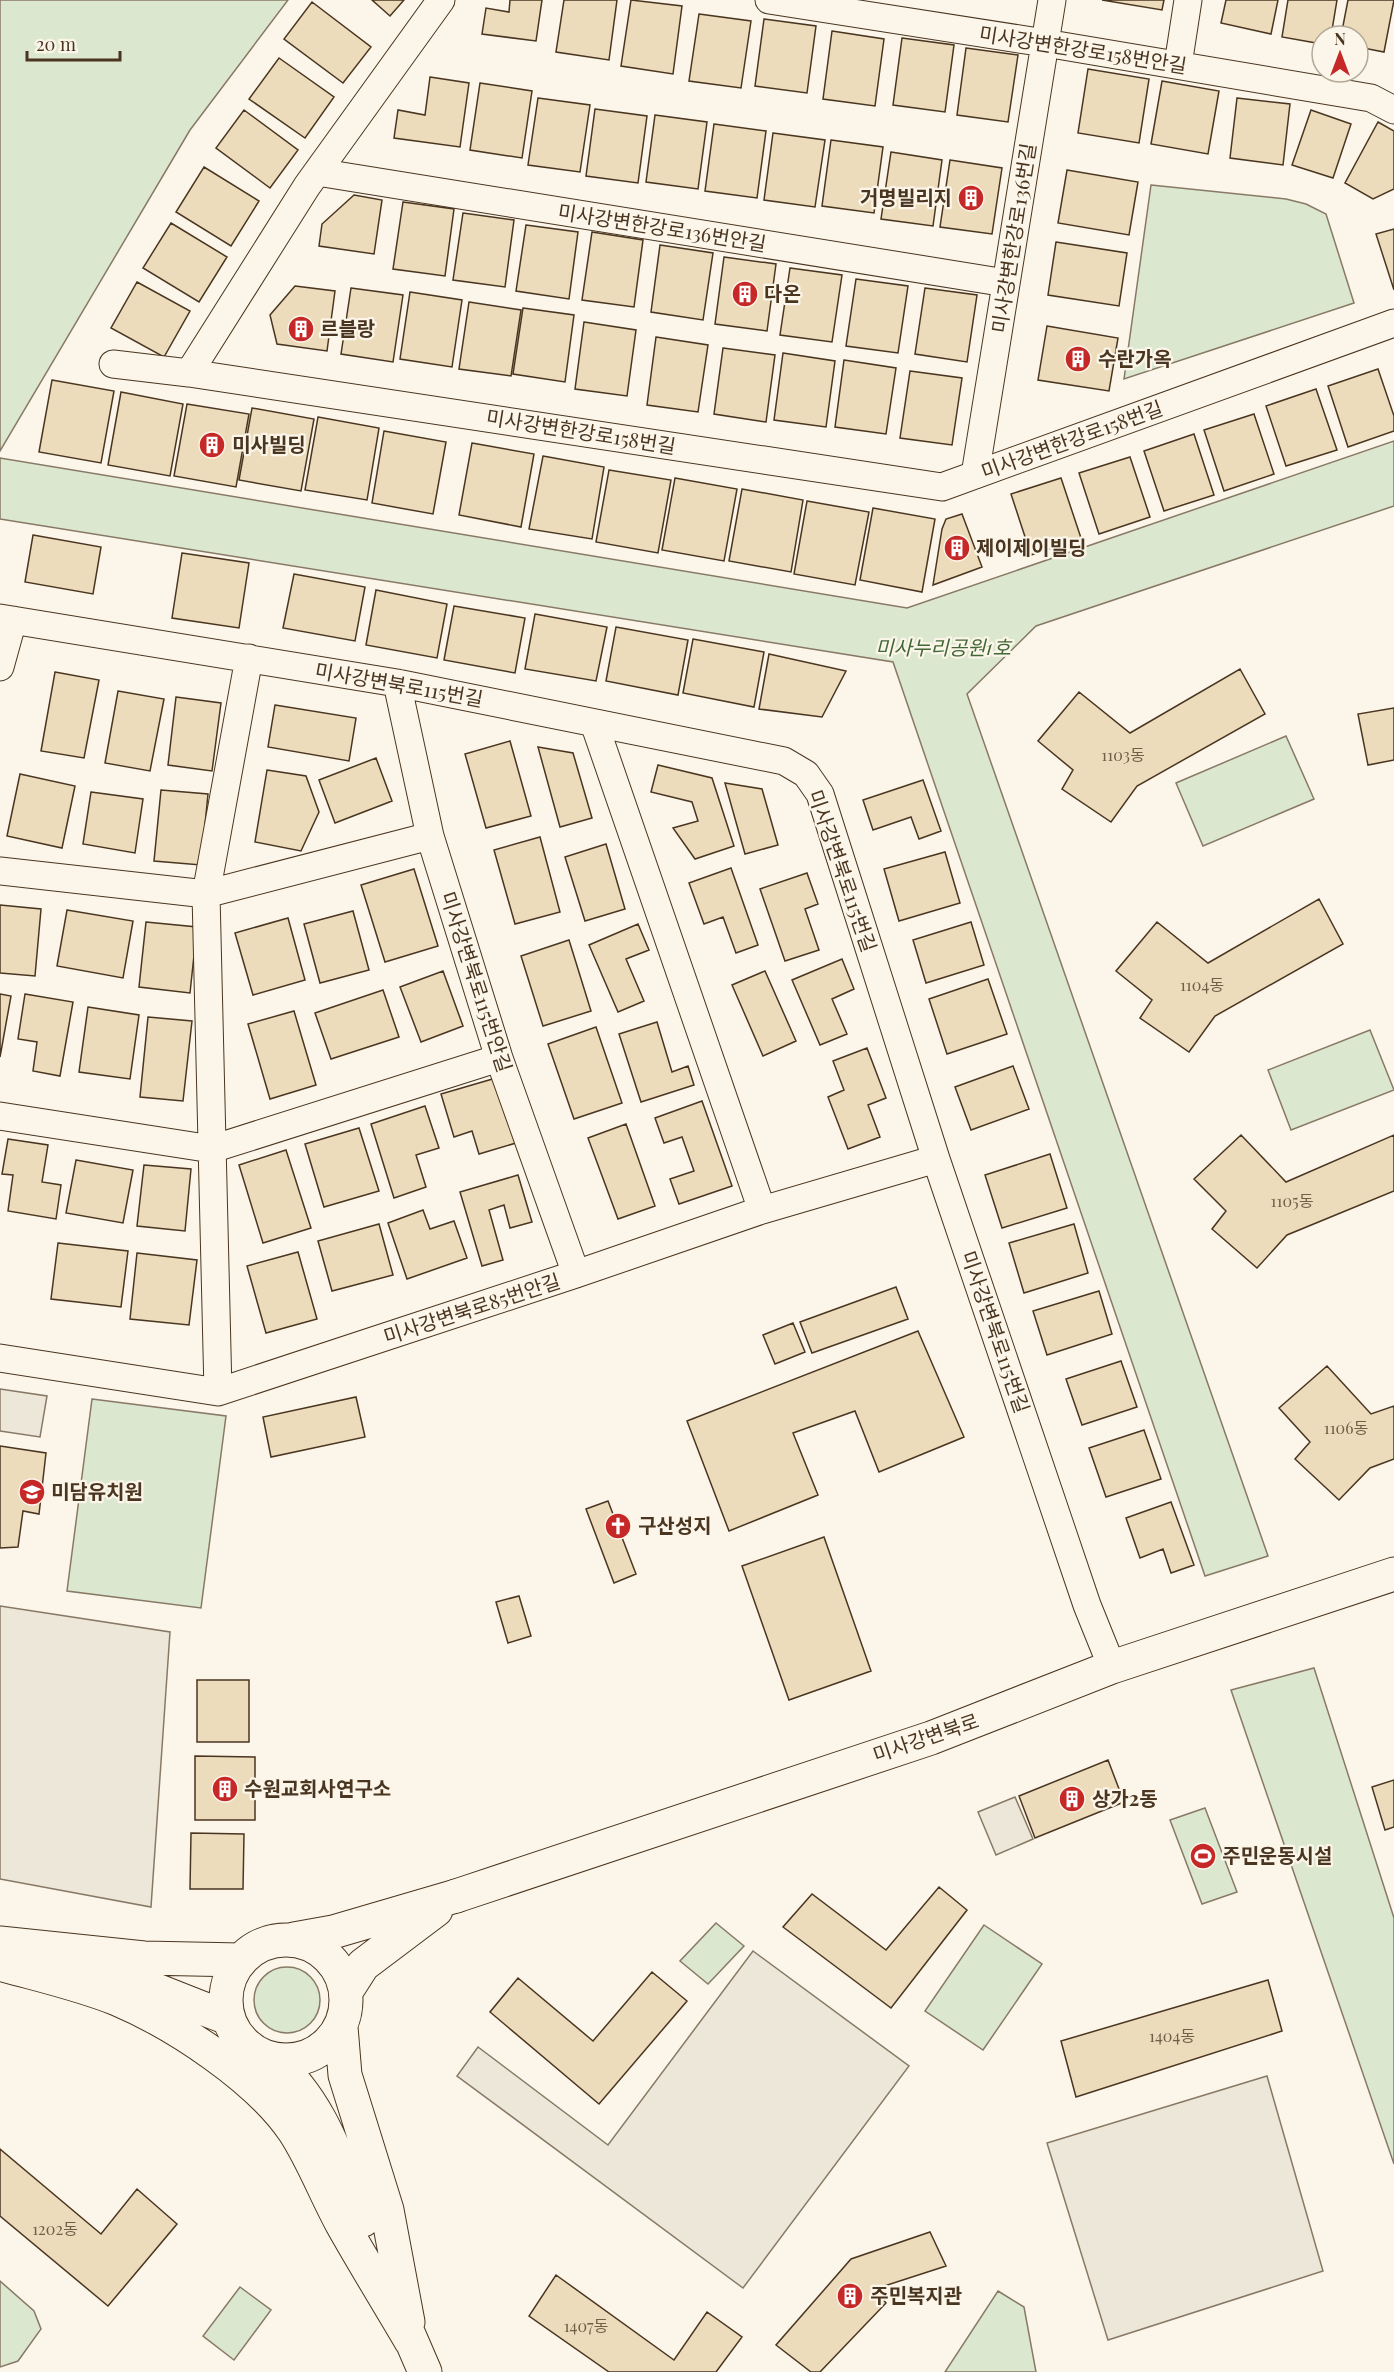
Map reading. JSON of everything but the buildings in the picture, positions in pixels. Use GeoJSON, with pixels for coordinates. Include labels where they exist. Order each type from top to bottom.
{"type":"FeatureCollection","features":[{"type":"Feature","properties":{"kind":"main road","name":"미사강변북로"},"geometry":{"type":"LineString","coordinates":[[294,1939],[333,1932],[456,1896],[931,1738],[1112,1667],[1394,1574]]}},
{"type":"Feature","properties":{"kind":"main road"},"geometry":{"type":"LineString","coordinates":[[347,1990],[363,1965],[456,1896]]}},
{"type":"Feature","properties":{"kind":"main road"},"geometry":{"type":"LineString","coordinates":[[271,2059],[292,2060],[312,2055],[329,2043],[341,2027],[347,2010],[347,1990],[341,1972],[329,1956],[313,1945],[294,1939],[276,1940],[256,1947],[241,1960],[230,1977],[226,1997],[228,2018],[237,2036],[252,2050],[271,2059],[290,2075],[304,2092],[330,2138],[424,2372]]}},
{"type":"Feature","properties":{"kind":"main road"},"geometry":{"type":"LineString","coordinates":[[3,1950],[144,1958],[241,1960]]}},
{"type":"Feature","properties":{"kind":"main road"},"geometry":{"type":"LineString","coordinates":[[3,1950],[143,1983],[165,1995],[228,2018]]}},
{"type":"Feature","properties":{"kind":"main road"},"geometry":{"type":"LineString","coordinates":[[3,1950],[117,1999],[163,2023],[228,2065],[262,2094],[293,2130],[341,2222],[411,2341]]}},
{"type":"Feature","properties":{"kind":"main road"},"geometry":{"type":"LineString","coordinates":[[341,2027],[345,2075],[387,2210],[411,2341]]}},
{"type":"Feature","properties":{"kind":"street"},"geometry":{"type":"LineString","coordinates":[[189,373],[317,172],[441,0]]}},
{"type":"Feature","properties":{"kind":"street","name":"미사강변한강로158번안길"},"geometry":{"type":"LineString","coordinates":[[769,0],[845,5],[1045,43],[1371,98],[1394,110]]}},
{"type":"Feature","properties":{"kind":"street","name":"미사강변한강로136번길"},"geometry":{"type":"LineString","coordinates":[[975,475],[1053,0]]}},
{"type":"Feature","properties":{"kind":"street"},"geometry":{"type":"LineString","coordinates":[[1178,65],[1188,0]]}},
{"type":"Feature","properties":{"kind":"street","name":"미사강변한강로136번안길"},"geometry":{"type":"LineString","coordinates":[[317,172],[1006,283]]}},
{"type":"Feature","properties":{"kind":"street","name":"미사강변한강로158번길"},"geometry":{"type":"LineString","coordinates":[[113,364],[189,373],[942,487],[1394,323]]}},
{"type":"Feature","properties":{"kind":"street"},"geometry":{"type":"LineString","coordinates":[[0,667],[7,619]]}},
{"type":"Feature","properties":{"kind":"street","name":"미사강변북로115번길"},"geometry":{"type":"LineString","coordinates":[[7,619],[397,683],[784,761],[806,774],[820,794],[936,1159],[1087,1605],[1112,1667]]}},
{"type":"Feature","properties":{"kind":"street"},"geometry":{"type":"LineString","coordinates":[[218,1392],[206,894],[249,658]]}},
{"type":"Feature","properties":{"kind":"street","name":"미사강변북로115번안길"},"geometry":{"type":"LineString","coordinates":[[397,683],[430,836],[499,1058],[576,1275]]}},
{"type":"Feature","properties":{"kind":"street"},"geometry":{"type":"LineString","coordinates":[[594,723],[762,1210]]}},
{"type":"Feature","properties":{"kind":"street"},"geometry":{"type":"LineString","coordinates":[[0,871],[206,894],[430,836]]}},
{"type":"Feature","properties":{"kind":"street"},"geometry":{"type":"LineString","coordinates":[[0,1116],[212,1149],[499,1058]]}},
{"type":"Feature","properties":{"kind":"street","name":"미사강변북로85번안길"},"geometry":{"type":"LineString","coordinates":[[0,1358],[218,1392],[576,1275],[762,1210],[936,1159]]}},
{"type":"Feature","properties":{"kind":"green space"},"geometry":{"type":"Polygon","coordinates":[[[0,0],[288,0],[190,130],[0,451],[0,0]]]}},
{"type":"Feature","properties":{"kind":"green space"},"geometry":{"type":"Polygon","coordinates":[[[1151,185],[1286,199],[1306,204],[1326,214],[1354,303],[1124,379],[1151,185]]]}},
{"type":"Feature","properties":{"kind":"green space","name":"미사누리공원1호"},"geometry":{"type":"Polygon","coordinates":[[[1394,441],[1394,506],[1036,626],[967,694],[1268,1556],[1205,1576],[893,662],[0,519],[0,458],[907,608],[1394,441]]]}},
{"type":"Feature","properties":{"kind":"green space"},"geometry":{"type":"Polygon","coordinates":[[[1286,736],[1314,799],[1203,846],[1176,783],[1286,736]]]}},
{"type":"Feature","properties":{"kind":"green space"},"geometry":{"type":"Polygon","coordinates":[[[1370,1030],[1394,1090],[1291,1130],[1268,1070],[1370,1030]]]}},
{"type":"Feature","properties":{"kind":"green space"},"geometry":{"type":"Polygon","coordinates":[[[92,1399],[226,1416],[201,1608],[67,1591],[92,1399]]]}},
{"type":"Feature","properties":{"kind":"green space"},"geometry":{"type":"Polygon","coordinates":[[[1314,1668],[1394,1918],[1394,2164],[1231,1690],[1314,1668]]]}},
{"type":"Feature","properties":{"kind":"green space","name":"주민운동시설"},"geometry":{"type":"Polygon","coordinates":[[[1205,1808],[1237,1892],[1202,1904],[1170,1820],[1205,1808]]]}},
{"type":"Feature","properties":{"kind":"green space"},"geometry":{"type":"Polygon","coordinates":[[[716,1923],[744,1946],[708,1984],[680,1961],[716,1923]]]}},
{"type":"Feature","properties":{"kind":"green space"},"geometry":{"type":"Polygon","coordinates":[[[984,1925],[1042,1964],[983,2050],[925,2011],[984,1925]]]}},
{"type":"Feature","properties":{"kind":"green space"},"geometry":{"type":"Polygon","coordinates":[[[287,1967],[299,1970],[310,1977],[317,1988],[320,2000],[317,2012],[310,2023],[299,2030],[287,2033],[275,2030],[264,2023],[257,2012],[254,2000],[257,1988],[264,1977],[275,1970],[287,1967]]]}},
{"type":"Feature","properties":{"kind":"green space"},"geometry":{"type":"Polygon","coordinates":[[[0,2281],[34,2311],[41,2329],[18,2361],[0,2367],[0,2281]]]}},
{"type":"Feature","properties":{"kind":"green space"},"geometry":{"type":"Polygon","coordinates":[[[240,2287],[271,2310],[234,2360],[203,2336],[240,2287]]]}},
{"type":"Feature","properties":{"kind":"green space"},"geometry":{"type":"Polygon","coordinates":[[[998,2291],[1024,2307],[1036,2372],[945,2372],[998,2291]]]}},
{"type":"Feature","properties":{"kind":"shaded area"},"geometry":{"type":"Polygon","coordinates":[[[0,1389],[47,1396],[40,1437],[0,1431],[0,1389]]]}},
{"type":"Feature","properties":{"kind":"shaded area"},"geometry":{"type":"Polygon","coordinates":[[[0,1606],[170,1632],[151,1907],[0,1879],[0,1606]]]}},
{"type":"Feature","properties":{"kind":"shaded area"},"geometry":{"type":"Polygon","coordinates":[[[1015,1797],[1033,1839],[996,1855],[978,1812],[1015,1797]]]}},
{"type":"Feature","properties":{"kind":"shaded area"},"geometry":{"type":"Polygon","coordinates":[[[753,1951],[909,2066],[743,2288],[457,2076],[478,2047],[608,2145],[753,1951]]]}},
{"type":"Feature","properties":{"kind":"shaded area"},"geometry":{"type":"Polygon","coordinates":[[[1267,2076],[1323,2271],[1108,2340],[1047,2143],[1267,2076]]]}},
{"type":"Feature","properties":{"kind":"place","name":"거명빌리지"},"geometry":{"type":"Point","coordinates":[971,198]}},
{"type":"Feature","properties":{"kind":"place","name":"다온"},"geometry":{"type":"Point","coordinates":[745,294]}},
{"type":"Feature","properties":{"kind":"place","name":"르블랑"},"geometry":{"type":"Point","coordinates":[301,329]}},
{"type":"Feature","properties":{"kind":"place","name":"수란가옥"},"geometry":{"type":"Point","coordinates":[1078,359]}},
{"type":"Feature","properties":{"kind":"place","name":"미사빌딩"},"geometry":{"type":"Point","coordinates":[212,445]}},
{"type":"Feature","properties":{"kind":"place","name":"제이제이빌딩"},"geometry":{"type":"Point","coordinates":[957,548]}},
{"type":"Feature","properties":{"kind":"place","name":"미담유치원"},"geometry":{"type":"Point","coordinates":[32,1492]}},
{"type":"Feature","properties":{"kind":"place","name":"구산성지"},"geometry":{"type":"Point","coordinates":[618,1526]}},
{"type":"Feature","properties":{"kind":"place","name":"수원교회사연구소"},"geometry":{"type":"Point","coordinates":[225,1789]}},
{"type":"Feature","properties":{"kind":"place","name":"상가2동"},"geometry":{"type":"Point","coordinates":[1072,1799]}},
{"type":"Feature","properties":{"kind":"place","name":"주민운동시설"},"geometry":{"type":"Point","coordinates":[1203,1856]}},
{"type":"Feature","properties":{"kind":"place","name":"주민복지관"},"geometry":{"type":"Point","coordinates":[850,2296]}}]}
